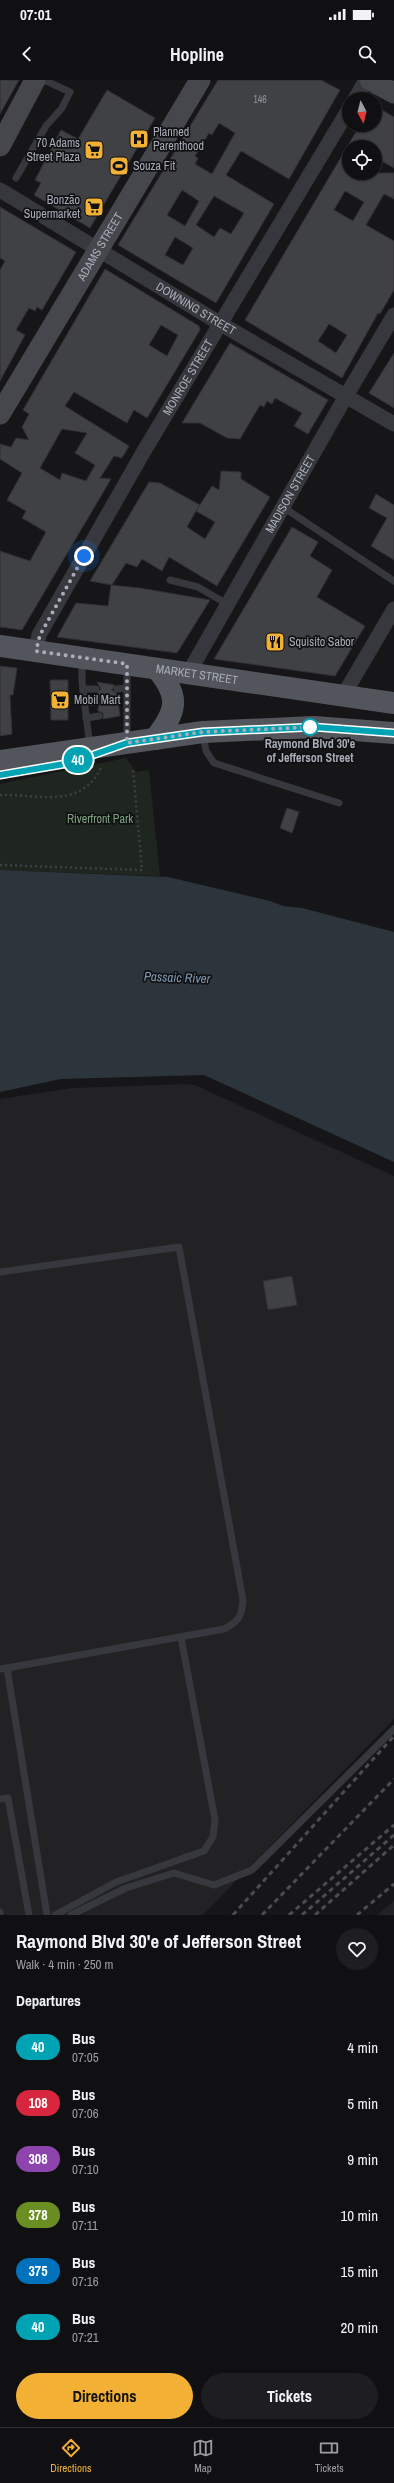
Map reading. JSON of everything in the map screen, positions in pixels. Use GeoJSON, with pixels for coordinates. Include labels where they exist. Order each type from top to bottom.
{"type":"FeatureCollection","features":[{"type":"Feature","properties":{"kind":"main road","name":"MARKET STREET"},"geometry":{"type":"LineString","coordinates":[[0,646],[394,703]]}},
{"type":"Feature","properties":{"kind":"main road"},"geometry":{"type":"LineString","coordinates":[[155,739],[170,720],[174,708],[174,696],[167,680],[158,670]]}},
{"type":"Feature","properties":{"kind":"main road"},"geometry":{"type":"LineString","coordinates":[[203,732],[249,717],[326,712],[343,696]]}},
{"type":"Feature","properties":{"kind":"main road"},"geometry":{"type":"LineString","coordinates":[[0,761],[203,732],[314,727],[394,733]]}},
{"type":"Feature","properties":{"kind":"main road"},"geometry":{"type":"LineString","coordinates":[[0,776],[70,763],[127,743]]}},
{"type":"Feature","properties":{"kind":"street"},"geometry":{"type":"LineString","coordinates":[[0,146],[35,80]]}},
{"type":"Feature","properties":{"kind":"street","name":"ADAMS STREET"},"geometry":{"type":"LineString","coordinates":[[0,414],[200,80]]}},
{"type":"Feature","properties":{"kind":"street"},"geometry":{"type":"LineString","coordinates":[[359,92],[366,80]]}},
{"type":"Feature","properties":{"kind":"street"},"geometry":{"type":"LineString","coordinates":[[370,80],[394,93]]}},
{"type":"Feature","properties":{"kind":"street","name":"MONROE STREET"},"geometry":{"type":"LineString","coordinates":[[36,651],[40,635],[47,621],[144,451],[342,121]]}},
{"type":"Feature","properties":{"kind":"street","name":"DOWNING STREET"},"geometry":{"type":"LineString","coordinates":[[0,190],[221,324],[394,424]]}},
{"type":"Feature","properties":{"kind":"street","name":"MADISON STREET"},"geometry":{"type":"LineString","coordinates":[[188,674],[282,507],[394,315]]}},
{"type":"Feature","properties":{"kind":"street"},"geometry":{"type":"LineString","coordinates":[[343,696],[394,609]]}},
{"type":"Feature","properties":{"kind":"lane"},"geometry":{"type":"LineString","coordinates":[[16,178],[46,126],[62,108],[70,92],[44,80]]}},
{"type":"Feature","properties":{"kind":"lane"},"geometry":{"type":"LineString","coordinates":[[282,507],[394,581]]}},
{"type":"Feature","properties":{"kind":"lane"},"geometry":{"type":"LineString","coordinates":[[170,580],[198,587],[227,604]]}},
{"type":"Feature","properties":{"kind":"lane"},"geometry":{"type":"LineString","coordinates":[[82,657],[84,703],[90,748]]}},
{"type":"Feature","properties":{"kind":"lane"},"geometry":{"type":"LineString","coordinates":[[127,664],[125,688],[122,701],[127,743]]}},
{"type":"Feature","properties":{"kind":"lane"},"geometry":{"type":"LineString","coordinates":[[117,689],[125,688]]}},
{"type":"Feature","properties":{"kind":"lane"},"geometry":{"type":"LineString","coordinates":[[83,689],[96,689]]}},
{"type":"Feature","properties":{"kind":"lane"},"geometry":{"type":"LineString","coordinates":[[84,703],[98,702]]}},
{"type":"Feature","properties":{"kind":"lane"},"geometry":{"type":"LineString","coordinates":[[86,718],[99,716]]}},
{"type":"Feature","properties":{"kind":"lane"},"geometry":{"type":"LineString","coordinates":[[203,732],[206,751],[214,763],[339,803]]}},
{"type":"Feature","properties":{"kind":"lane"},"geometry":{"type":"LineString","coordinates":[[0,1272],[179,1247],[243,1600],[242,1614],[236,1623],[224,1629],[4,1668],[47,1915]]}},
{"type":"Feature","properties":{"kind":"lane"},"geometry":{"type":"LineString","coordinates":[[55,1915],[116,1882],[204,1851],[213,1837],[216,1820],[181,1637]]}},
{"type":"Feature","properties":{"kind":"lane"},"geometry":{"type":"LineString","coordinates":[[71,1915],[126,1888],[174,1873],[214,1885],[252,1870],[394,1729]]}},
{"type":"Feature","properties":{"kind":"lane"},"geometry":{"type":"LineString","coordinates":[[0,1799],[8,1798],[29,1915]]}},
{"type":"Feature","properties":{"kind":"path"},"geometry":{"type":"LineString","coordinates":[[71,164],[104,184]]}},
{"type":"Feature","properties":{"kind":"path"},"geometry":{"type":"LineString","coordinates":[[0,795],[65,796],[81,792],[89,786],[101,768]]}},
{"type":"Feature","properties":{"kind":"path"},"geometry":{"type":"LineString","coordinates":[[0,865],[142,870],[133,769]]}},
{"type":"Feature","properties":{"kind":"shaded area"},"geometry":{"type":"Polygon","coordinates":[[[184,1084],[195,1085],[394,1176],[394,1719],[203,1915],[0,1915],[0,1099],[72,1088],[184,1084]]]}},
{"type":"Feature","properties":{"kind":"shaded area"},"geometry":{"type":"Polygon","coordinates":[[[394,1901],[394,1915],[377,1915],[394,1901]]]}},
{"type":"Feature","properties":{"kind":"green space","name":"Riverfront Park"},"geometry":{"type":"Polygon","coordinates":[[[126,758],[136,772],[149,770],[160,876],[0,870],[0,784],[126,758]]]}},
{"type":"Feature","properties":{"kind":"water","name":"Passaic River"},"geometry":{"type":"Polygon","coordinates":[[[0,870],[168,877],[270,901],[283,906],[302,908],[394,932],[394,1162],[204,1075],[61,1079],[0,1092],[0,870]]]}},
{"type":"Feature","properties":{"kind":"building"},"geometry":{"type":"Polygon","coordinates":[[[0,80],[19,80],[0,114],[0,80]]]}},
{"type":"Feature","properties":{"kind":"building"},"geometry":{"type":"Polygon","coordinates":[[[218,80],[321,80],[340,90],[289,179],[241,151],[226,175],[274,204],[216,303],[118,245],[218,80]],[[219,123],[212,135],[209,133],[195,156],[198,158],[195,164],[212,174],[235,133],[219,123]],[[182,190],[167,215],[185,226],[199,201],[182,190]],[[214,196],[196,225],[214,237],[220,228],[231,234],[244,213],[214,196]],[[175,237],[165,255],[183,265],[193,248],[175,237]]]}},
{"type":"Feature","properties":{"kind":"building","name":"70 Adams Street Plaza"},"geometry":{"type":"Polygon","coordinates":[[[107,90],[155,118],[90,228],[34,195],[41,183],[35,180],[61,130],[78,139],[107,90]]]}},
{"type":"Feature","properties":{"kind":"building"},"geometry":{"type":"Polygon","coordinates":[[[382,110],[394,117],[394,168],[382,161],[382,140],[351,140],[356,132],[382,132],[382,110]]]}},
{"type":"Feature","properties":{"kind":"building"},"geometry":{"type":"Polygon","coordinates":[[[342,156],[342,180],[382,180],[382,173],[394,173],[394,199],[384,194],[366,225],[394,241],[394,290],[380,314],[378,313],[342,378],[245,320],[342,156]],[[345,191],[334,210],[353,221],[364,202],[345,191]],[[329,324],[318,341],[336,353],[347,335],[329,324]]]}},
{"type":"Feature","properties":{"kind":"building"},"geometry":{"type":"Polygon","coordinates":[[[0,207],[76,252],[42,310],[37,307],[35,311],[29,308],[16,330],[25,335],[0,381],[0,270],[5,261],[0,258],[0,207]]]}},
{"type":"Feature","properties":{"kind":"building"},"geometry":{"type":"Polygon","coordinates":[[[105,269],[199,326],[200,330],[147,418],[134,410],[127,423],[74,392],[65,406],[129,446],[122,458],[114,456],[100,478],[111,479],[22,630],[0,627],[0,551],[30,561],[46,532],[22,518],[26,511],[7,500],[22,473],[0,459],[0,444],[11,447],[16,438],[29,440],[22,427],[29,414],[23,410],[105,269]],[[161,325],[149,345],[167,356],[178,335],[161,325]],[[62,429],[40,468],[60,480],[62,473],[86,481],[95,465],[75,453],[87,433],[62,429]]]}},
{"type":"Feature","properties":{"kind":"building"},"geometry":{"type":"Polygon","coordinates":[[[230,343],[328,400],[308,434],[294,426],[302,413],[275,398],[272,404],[267,401],[264,407],[260,405],[240,439],[227,438],[200,423],[182,423],[230,343]]]}},
{"type":"Feature","properties":{"kind":"building"},"geometry":{"type":"Polygon","coordinates":[[[394,353],[394,408],[369,393],[394,353]]]}},
{"type":"Feature","properties":{"kind":"building"},"geometry":{"type":"Polygon","coordinates":[[[221,471],[241,472],[241,479],[270,497],[217,586],[169,557],[162,571],[142,559],[137,567],[126,563],[112,585],[90,581],[149,482],[160,483],[200,505],[212,486],[219,490],[221,471]],[[196,511],[187,527],[205,539],[215,522],[196,511]]]}},
{"type":"Feature","properties":{"kind":"building"},"geometry":{"type":"Polygon","coordinates":[[[376,494],[394,505],[394,560],[371,546],[387,518],[369,508],[376,494]]]}},
{"type":"Feature","properties":{"kind":"building"},"geometry":{"type":"Polygon","coordinates":[[[292,527],[318,542],[310,556],[332,570],[317,597],[365,626],[335,676],[214,659],[292,527]]]}},
{"type":"Feature","properties":{"kind":"building"},"geometry":{"type":"Polygon","coordinates":[[[111,585],[140,588],[210,600],[177,653],[57,637],[76,603],[108,606],[111,585]]]}},
{"type":"Feature","properties":{"kind":"building"},"geometry":{"type":"Polygon","coordinates":[[[0,666],[17,668],[13,695],[10,695],[12,734],[0,736],[0,666]]]}},
{"type":"Feature","properties":{"kind":"building","name":"Mobil Mart"},"geometry":{"type":"Polygon","coordinates":[[[50,680],[68,680],[68,720],[51,720],[50,680]]]}},
{"type":"Feature","properties":{"kind":"building"},"geometry":{"type":"Polygon","coordinates":[[[97,682],[115,685],[112,690],[117,694],[120,716],[103,719],[103,713],[98,711],[98,707],[102,702],[96,694],[101,689],[97,682]]]}},
{"type":"Feature","properties":{"kind":"building"},"geometry":{"type":"Polygon","coordinates":[[[287,808],[299,812],[292,833],[280,828],[287,808]]]}},
{"type":"Feature","properties":{"kind":"building"},"geometry":{"type":"Polygon","coordinates":[[[292,1276],[297,1305],[268,1310],[263,1281],[292,1276]]]}},
{"type":"Feature","properties":{"kind":"railway"},"geometry":{"type":"LineString","coordinates":[[233,1915],[394,1736]]}},
{"type":"Feature","properties":{"kind":"railway"},"geometry":{"type":"LineString","coordinates":[[262,1915],[394,1779]]}},
{"type":"Feature","properties":{"kind":"railway"},"geometry":{"type":"LineString","coordinates":[[289,1915],[394,1825]]}},
{"type":"Feature","properties":{"kind":"railway"},"geometry":{"type":"LineString","coordinates":[[302,1915],[394,1835]]}},
{"type":"Feature","properties":{"kind":"railway"},"geometry":{"type":"LineString","coordinates":[[315,1915],[394,1845]]}},
{"type":"Feature","properties":{"kind":"railway"},"geometry":{"type":"LineString","coordinates":[[357,1915],[394,1884]]}},
{"type":"Feature","properties":{"kind":"bus line","name":"40"},"geometry":{"type":"LineString","coordinates":[[0,775],[70,763],[127,743],[203,732],[274,727],[314,727],[394,733]]}},
{"type":"Feature","properties":{"kind":"place","name":"Planned Parenthood"},"geometry":{"type":"Point","coordinates":[139,139]}},
{"type":"Feature","properties":{"kind":"place","name":"70 Adams Street Plaza"},"geometry":{"type":"Point","coordinates":[94,150]}},
{"type":"Feature","properties":{"kind":"place","name":"Souza Fit"},"geometry":{"type":"Point","coordinates":[119,166]}},
{"type":"Feature","properties":{"kind":"place","name":"Bonzão Supermarket"},"geometry":{"type":"Point","coordinates":[94,207]}},
{"type":"Feature","properties":{"kind":"place","name":"Squisito Sabor"},"geometry":{"type":"Point","coordinates":[275,642]}},
{"type":"Feature","properties":{"kind":"place","name":"Mobil Mart"},"geometry":{"type":"Point","coordinates":[60,700]}},
{"type":"Feature","properties":{"kind":"place","name":"Raymond Blvd 30'e of Jefferson Street"},"geometry":{"type":"Point","coordinates":[310,727]}},
{"type":"Feature","properties":{"kind":"route"},"geometry":{"type":"LineString","coordinates":[[84,556],[40,635],[36,651],[127,664],[125,688],[127,743],[203,732],[274,727],[314,727],[310,727]]}}]}
